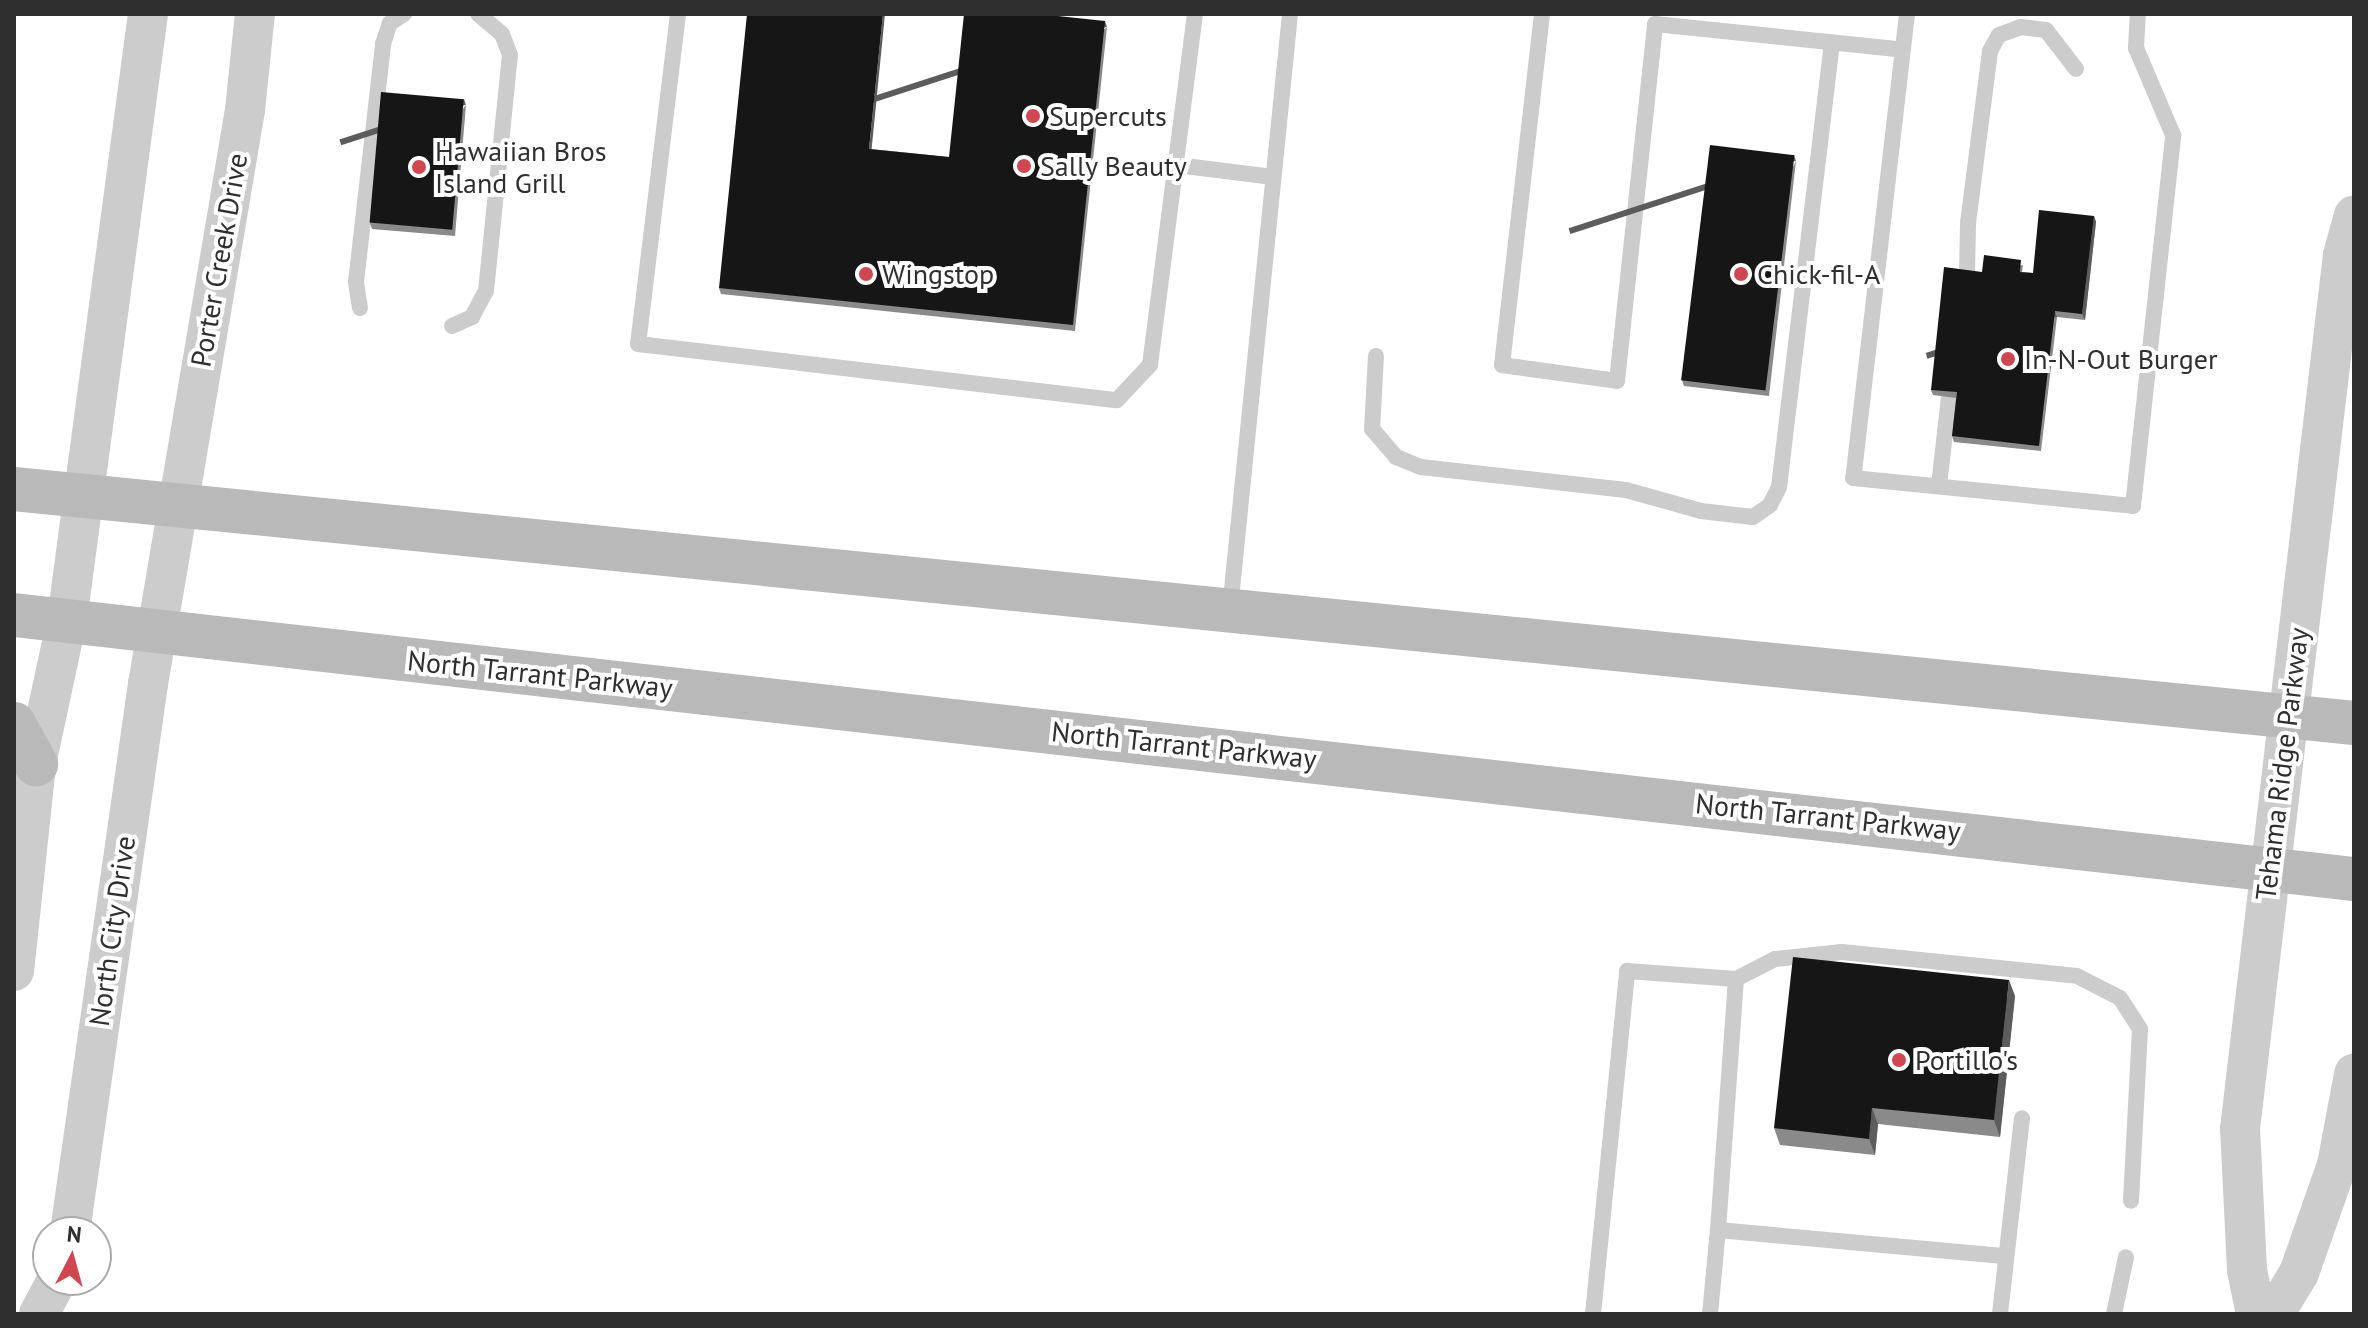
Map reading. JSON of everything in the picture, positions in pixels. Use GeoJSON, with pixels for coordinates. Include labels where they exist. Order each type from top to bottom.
{"type":"FeatureCollection","features":[{"type":"Feature","properties":{"kind":"main road"},"geometry":{"type":"LineString","coordinates":[[14,489],[1229,613],[2354,723]]}},
{"type":"Feature","properties":{"kind":"main road","name":"North Tarrant Parkway"},"geometry":{"type":"LineString","coordinates":[[14,615],[2354,879]]}},
{"type":"Feature","properties":{"kind":"main road"},"geometry":{"type":"LineString","coordinates":[[14,724],[36,764]]}},
{"type":"Feature","properties":{"kind":"street"},"geometry":{"type":"LineString","coordinates":[[14,971],[36,764],[67,620],[148,14]]}},
{"type":"Feature","properties":{"kind":"street","name":"Porter Creek Drive"},"geometry":{"type":"LineString","coordinates":[[156,631],[245,110],[255,14]]}},
{"type":"Feature","properties":{"kind":"street","name":"Tehama Ridge Parkway"},"geometry":{"type":"LineString","coordinates":[[2256,1314],[2247,1270],[2240,1129],[2343,255],[2354,215]]}},
{"type":"Feature","properties":{"kind":"street","name":"North City Drive"},"geometry":{"type":"LineString","coordinates":[[72,1216],[156,631]]}},
{"type":"Feature","properties":{"kind":"street"},"geometry":{"type":"LineString","coordinates":[[2274,1314],[2299,1273],[2337,1165],[2354,1074]]}},
{"type":"Feature","properties":{"kind":"street"},"geometry":{"type":"LineString","coordinates":[[39,1314],[49,1296]]}},
{"type":"Feature","properties":{"kind":"street"},"geometry":{"type":"LineString","coordinates":[[14,1302],[19,1314]]}},
{"type":"Feature","properties":{"kind":"lane"},"geometry":{"type":"LineString","coordinates":[[360,308],[356,282],[383,44],[390,23],[404,14]]}},
{"type":"Feature","properties":{"kind":"lane"},"geometry":{"type":"LineString","coordinates":[[452,326],[472,317],[486,291],[510,55],[502,34],[478,14]]}},
{"type":"Feature","properties":{"kind":"lane"},"geometry":{"type":"LineString","coordinates":[[678,14],[638,344],[1117,400],[1150,365],[1195,14]]}},
{"type":"Feature","properties":{"kind":"lane"},"geometry":{"type":"LineString","coordinates":[[1229,613],[1290,14]]}},
{"type":"Feature","properties":{"kind":"lane"},"geometry":{"type":"LineString","coordinates":[[1542,14],[1502,365],[1617,381],[1655,24],[1899,49]]}},
{"type":"Feature","properties":{"kind":"lane"},"geometry":{"type":"LineString","coordinates":[[1907,14],[1899,49],[1853,478],[2133,506],[2173,135],[2136,48],[2138,14]]}},
{"type":"Feature","properties":{"kind":"lane"},"geometry":{"type":"LineString","coordinates":[[1967,276],[1968,223],[1990,51],[1999,35],[2021,27],[2046,30],[2076,69]]}},
{"type":"Feature","properties":{"kind":"lane"},"geometry":{"type":"LineString","coordinates":[[1376,356],[1372,429],[1396,457],[1421,467],[1626,490],[1701,511],[1753,517],[1770,505],[1779,487],[1832,42]]}},
{"type":"Feature","properties":{"kind":"lane"},"geometry":{"type":"LineString","coordinates":[[1177,165],[1273,177]]}},
{"type":"Feature","properties":{"kind":"lane"},"geometry":{"type":"LineString","coordinates":[[1939,486],[1949,397]]}},
{"type":"Feature","properties":{"kind":"lane"},"geometry":{"type":"LineString","coordinates":[[1593,1314],[1627,971],[1736,979],[1775,959],[1842,952],[2077,976],[2120,998],[2140,1029],[2131,1201]]}},
{"type":"Feature","properties":{"kind":"lane"},"geometry":{"type":"LineString","coordinates":[[1710,1314],[1736,979]]}},
{"type":"Feature","properties":{"kind":"lane"},"geometry":{"type":"LineString","coordinates":[[2000,1314],[2022,1118]]}},
{"type":"Feature","properties":{"kind":"lane"},"geometry":{"type":"LineString","coordinates":[[1718,1230],[2006,1256]]}},
{"type":"Feature","properties":{"kind":"lane"},"geometry":{"type":"LineString","coordinates":[[2114,1314],[2126,1257]]}},
{"type":"Feature","properties":{"kind":"building"},"geometry":{"type":"Polygon","coordinates":[[[747,14],[883,14],[869,149],[949,157],[964,14],[1039,14],[1105,21],[1073,325],[719,288],[747,14]]]}},
{"type":"Feature","properties":{"kind":"building","name":"Hawaiian Bros Island Grill"},"geometry":{"type":"Polygon","coordinates":[[[381,92],[464,99],[452,230],[370,223],[381,92]]]}},
{"type":"Feature","properties":{"kind":"building","name":"Chick-fil-A"},"geometry":{"type":"Polygon","coordinates":[[[1710,145],[1794,155],[1765,391],[1681,380],[1710,145]]]}},
{"type":"Feature","properties":{"kind":"building","name":"In-N-Out Burger"},"geometry":{"type":"Polygon","coordinates":[[[2039,210],[2094,216],[2082,314],[2055,311],[2039,446],[1952,436],[1957,392],[1931,390],[1944,267],[1982,272],[1984,255],[2021,260],[2020,272],[2033,273],[2039,210]]]}},
{"type":"Feature","properties":{"kind":"building","name":"Portillo's"},"geometry":{"type":"Polygon","coordinates":[[[1793,957],[2009,980],[1994,1120],[1872,1108],[1869,1139],[1774,1128],[1793,957]]]}},
{"type":"Feature","properties":{"kind":"place","name":"Supercuts"},"geometry":{"type":"Point","coordinates":[1033,116]}},
{"type":"Feature","properties":{"kind":"place","name":"Sally Beauty"},"geometry":{"type":"Point","coordinates":[1024,166]}},
{"type":"Feature","properties":{"kind":"place","name":"Hawaiian Bros Island Grill"},"geometry":{"type":"Point","coordinates":[419,167]}},
{"type":"Feature","properties":{"kind":"place","name":"Wingstop"},"geometry":{"type":"Point","coordinates":[866,274]}},
{"type":"Feature","properties":{"kind":"place","name":"Chick-fil-A"},"geometry":{"type":"Point","coordinates":[1741,274]}},
{"type":"Feature","properties":{"kind":"place","name":"In-N-Out Burger"},"geometry":{"type":"Point","coordinates":[2008,359]}},
{"type":"Feature","properties":{"kind":"place","name":"Portillo's"},"geometry":{"type":"Point","coordinates":[1899,1060]}}]}
